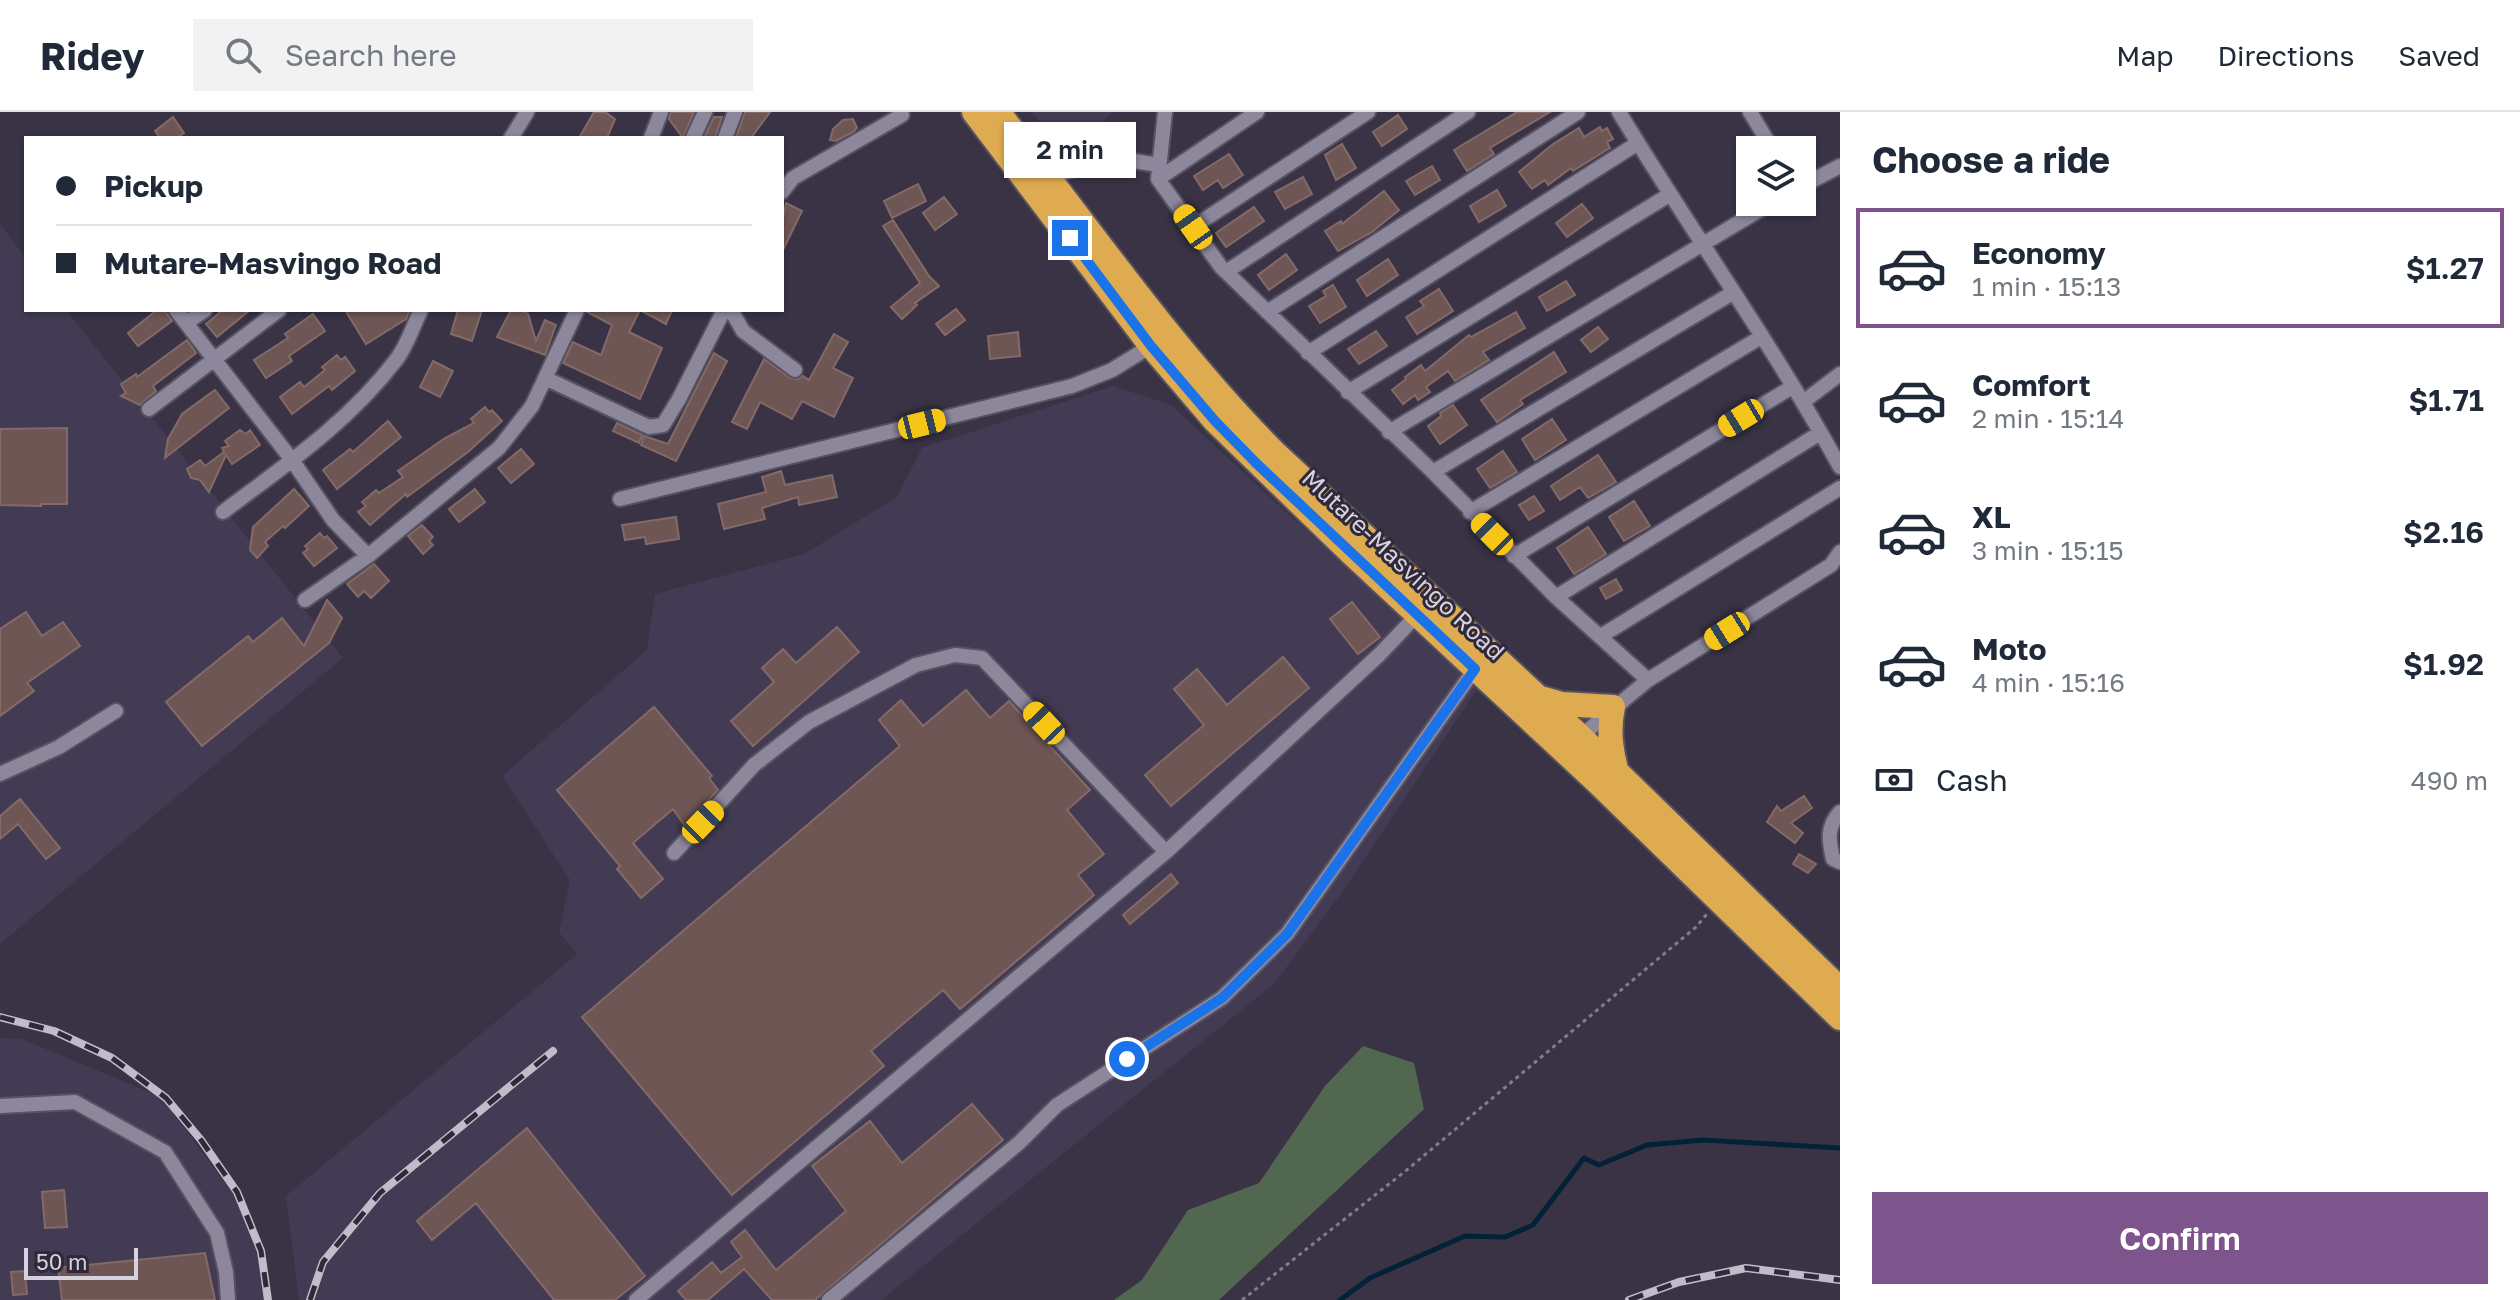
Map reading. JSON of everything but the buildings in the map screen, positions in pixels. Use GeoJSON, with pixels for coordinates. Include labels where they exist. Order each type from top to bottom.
{"type":"FeatureCollection","features":[{"type":"Feature","properties":{"kind":"highway","name":"Mutare-Masvingo Road"},"geometry":{"type":"LineString","coordinates":[[974,112],[1159,340],[1535,696],[1572,744],[1720,899],[1840,1018]]}},
{"type":"Feature","properties":{"kind":"highway","name":"Mutare-Masvingo Road"},"geometry":{"type":"LineString","coordinates":[[998,112],[1050,177],[1215,421],[1475,669],[1572,744],[1617,773],[1840,989]]}},
{"type":"Feature","properties":{"kind":"highway"},"geometry":{"type":"LineString","coordinates":[[1535,696],[1562,704],[1613,707],[1610,740],[1617,773]]}},
{"type":"Feature","properties":{"kind":"street"},"geometry":{"type":"LineString","coordinates":[[512,136],[527,112]]}},
{"type":"Feature","properties":{"kind":"street"},"geometry":{"type":"LineString","coordinates":[[652,136],[661,112]]}},
{"type":"Feature","properties":{"kind":"street"},"geometry":{"type":"LineString","coordinates":[[694,136],[705,112]]}},
{"type":"Feature","properties":{"kind":"street"},"geometry":{"type":"LineString","coordinates":[[1165,112],[1159,172],[1226,272],[1433,472],[1556,597],[1648,680]]}},
{"type":"Feature","properties":{"kind":"street"},"geometry":{"type":"LineString","coordinates":[[1159,172],[1257,112]]}},
{"type":"Feature","properties":{"kind":"street"},"geometry":{"type":"LineString","coordinates":[[1193,227],[1368,112]]}},
{"type":"Feature","properties":{"kind":"street"},"geometry":{"type":"LineString","coordinates":[[1226,272],[1468,112]]}},
{"type":"Feature","properties":{"kind":"street"},"geometry":{"type":"LineString","coordinates":[[1267,312],[1578,112]]}},
{"type":"Feature","properties":{"kind":"street"},"geometry":{"type":"LineString","coordinates":[[1619,112],[1839,464]]}},
{"type":"Feature","properties":{"kind":"street"},"geometry":{"type":"LineString","coordinates":[[1750,112],[1765,136]]}},
{"type":"Feature","properties":{"kind":"street"},"geometry":{"type":"LineString","coordinates":[[726,136],[733,113]]}},
{"type":"Feature","properties":{"kind":"street"},"geometry":{"type":"LineString","coordinates":[[784,189],[793,178],[905,113]]}},
{"type":"Feature","properties":{"kind":"street"},"geometry":{"type":"LineString","coordinates":[[1308,353],[1638,143]]}},
{"type":"Feature","properties":{"kind":"street"},"geometry":{"type":"LineString","coordinates":[[1050,177],[1096,162],[1121,159],[1159,172]]}},
{"type":"Feature","properties":{"kind":"street"},"geometry":{"type":"LineString","coordinates":[[1816,179],[1840,166]]}},
{"type":"Feature","properties":{"kind":"street"},"geometry":{"type":"LineString","coordinates":[[1348,392],[1669,195]]}},
{"type":"Feature","properties":{"kind":"street"},"geometry":{"type":"LineString","coordinates":[[1389,432],[1749,216]]}},
{"type":"Feature","properties":{"kind":"street"},"geometry":{"type":"LineString","coordinates":[[1433,472],[1734,292]]}},
{"type":"Feature","properties":{"kind":"street"},"geometry":{"type":"LineString","coordinates":[[178,312],[292,460],[333,520],[368,556]]}},
{"type":"Feature","properties":{"kind":"street"},"geometry":{"type":"LineString","coordinates":[[186,323],[202,312]]}},
{"type":"Feature","properties":{"kind":"street"},"geometry":{"type":"LineString","coordinates":[[149,409],[276,312]]}},
{"type":"Feature","properties":{"kind":"street"},"geometry":{"type":"LineString","coordinates":[[223,512],[351,411],[398,358],[420,312]]}},
{"type":"Feature","properties":{"kind":"street"},"geometry":{"type":"LineString","coordinates":[[305,600],[368,556],[499,448],[532,406],[576,312]]}},
{"type":"Feature","properties":{"kind":"street"},"geometry":{"type":"LineString","coordinates":[[545,378],[649,427],[663,425],[723,312]]}},
{"type":"Feature","properties":{"kind":"street"},"geometry":{"type":"LineString","coordinates":[[732,312],[743,331],[795,370]]}},
{"type":"Feature","properties":{"kind":"street"},"geometry":{"type":"LineString","coordinates":[[1470,512],[1761,337]]}},
{"type":"Feature","properties":{"kind":"street"},"geometry":{"type":"LineString","coordinates":[[620,499],[1072,386],[1112,370],[1159,340]]}},
{"type":"Feature","properties":{"kind":"street"},"geometry":{"type":"LineString","coordinates":[[1803,402],[1840,374]]}},
{"type":"Feature","properties":{"kind":"street"},"geometry":{"type":"LineString","coordinates":[[1514,556],[1792,387]]}},
{"type":"Feature","properties":{"kind":"street"},"geometry":{"type":"LineString","coordinates":[[1556,597],[1820,433]]}},
{"type":"Feature","properties":{"kind":"street"},"geometry":{"type":"LineString","coordinates":[[1601,636],[1840,488]]}},
{"type":"Feature","properties":{"kind":"street"},"geometry":{"type":"LineString","coordinates":[[1572,744],[1648,680],[1836,567],[1840,552]]}},
{"type":"Feature","properties":{"kind":"street"},"geometry":{"type":"LineString","coordinates":[[636,1300],[1166,852],[1380,654],[1417,615]]}},
{"type":"Feature","properties":{"kind":"street"},"geometry":{"type":"LineString","coordinates":[[674,853],[754,765],[809,722],[916,665],[955,655],[982,658],[1166,852]]}},
{"type":"Feature","properties":{"kind":"street"},"geometry":{"type":"LineString","coordinates":[[829,1300],[1019,1143],[1057,1105],[1222,998],[1287,934],[1475,669]]}},
{"type":"Feature","properties":{"kind":"street"},"geometry":{"type":"LineString","coordinates":[[0,774],[59,747],[116,711]]}},
{"type":"Feature","properties":{"kind":"street"},"geometry":{"type":"LineString","coordinates":[[1840,812],[1828,836],[1833,859],[1840,862]]}},
{"type":"Feature","properties":{"kind":"street"},"geometry":{"type":"LineString","coordinates":[[0,1106],[75,1102],[165,1152],[217,1233],[226,1272],[228,1300]]}},
{"type":"Feature","properties":{"kind":"path"},"geometry":{"type":"LineString","coordinates":[[1242,1300],[1327,1236],[1420,1159],[1696,927],[1720,899]]}},
{"type":"Feature","properties":{"kind":"shaded area"},"geometry":{"type":"Polygon","coordinates":[[[1032,112],[1113,112],[1066,157],[1032,112]]]}},
{"type":"Feature","properties":{"kind":"shaded area"},"geometry":{"type":"Polygon","coordinates":[[[0,224],[24,255],[24,312],[68,312],[343,658],[0,944],[0,224]]]}},
{"type":"Feature","properties":{"kind":"shaded area"},"geometry":{"type":"Polygon","coordinates":[[[1113,386],[1171,405],[1477,689],[1343,891],[1274,984],[881,1300],[299,1300],[286,1196],[577,954],[559,932],[570,880],[502,776],[647,650],[655,594],[804,554],[897,497],[922,448],[1113,386]]]}},
{"type":"Feature","properties":{"kind":"shaded area"},"geometry":{"type":"Polygon","coordinates":[[[0,1038],[22,1039],[161,1097],[251,1218],[268,1282],[268,1300],[0,1300],[0,1038]]]}},
{"type":"Feature","properties":{"kind":"green space"},"geometry":{"type":"Polygon","coordinates":[[[1363,1046],[1414,1063],[1424,1109],[1219,1300],[1114,1300],[1142,1280],[1188,1210],[1259,1183],[1325,1086],[1363,1046]]]}},
{"type":"Feature","properties":{"kind":"waterway"},"geometry":{"type":"LineString","coordinates":[[1340,1300],[1370,1278],[1465,1236],[1505,1237],[1533,1225],[1584,1158],[1599,1165],[1647,1145],[1703,1140],[1840,1148]]}},
{"type":"Feature","properties":{"kind":"railway"},"geometry":{"type":"LineString","coordinates":[[0,1017],[54,1031],[112,1058],[166,1098],[201,1140],[237,1192],[261,1251],[268,1300]]}},
{"type":"Feature","properties":{"kind":"railway"},"geometry":{"type":"LineString","coordinates":[[310,1300],[323,1262],[380,1193],[553,1051]]}},
{"type":"Feature","properties":{"kind":"railway"},"geometry":{"type":"LineString","coordinates":[[1629,1300],[1679,1282],[1746,1268],[1840,1280]]}},
{"type":"Feature","properties":{"kind":"route"},"geometry":{"type":"LineString","coordinates":[[1070,238],[1151,346],[1215,421],[1475,669],[1287,934],[1222,998],[1127,1059]]}}]}
